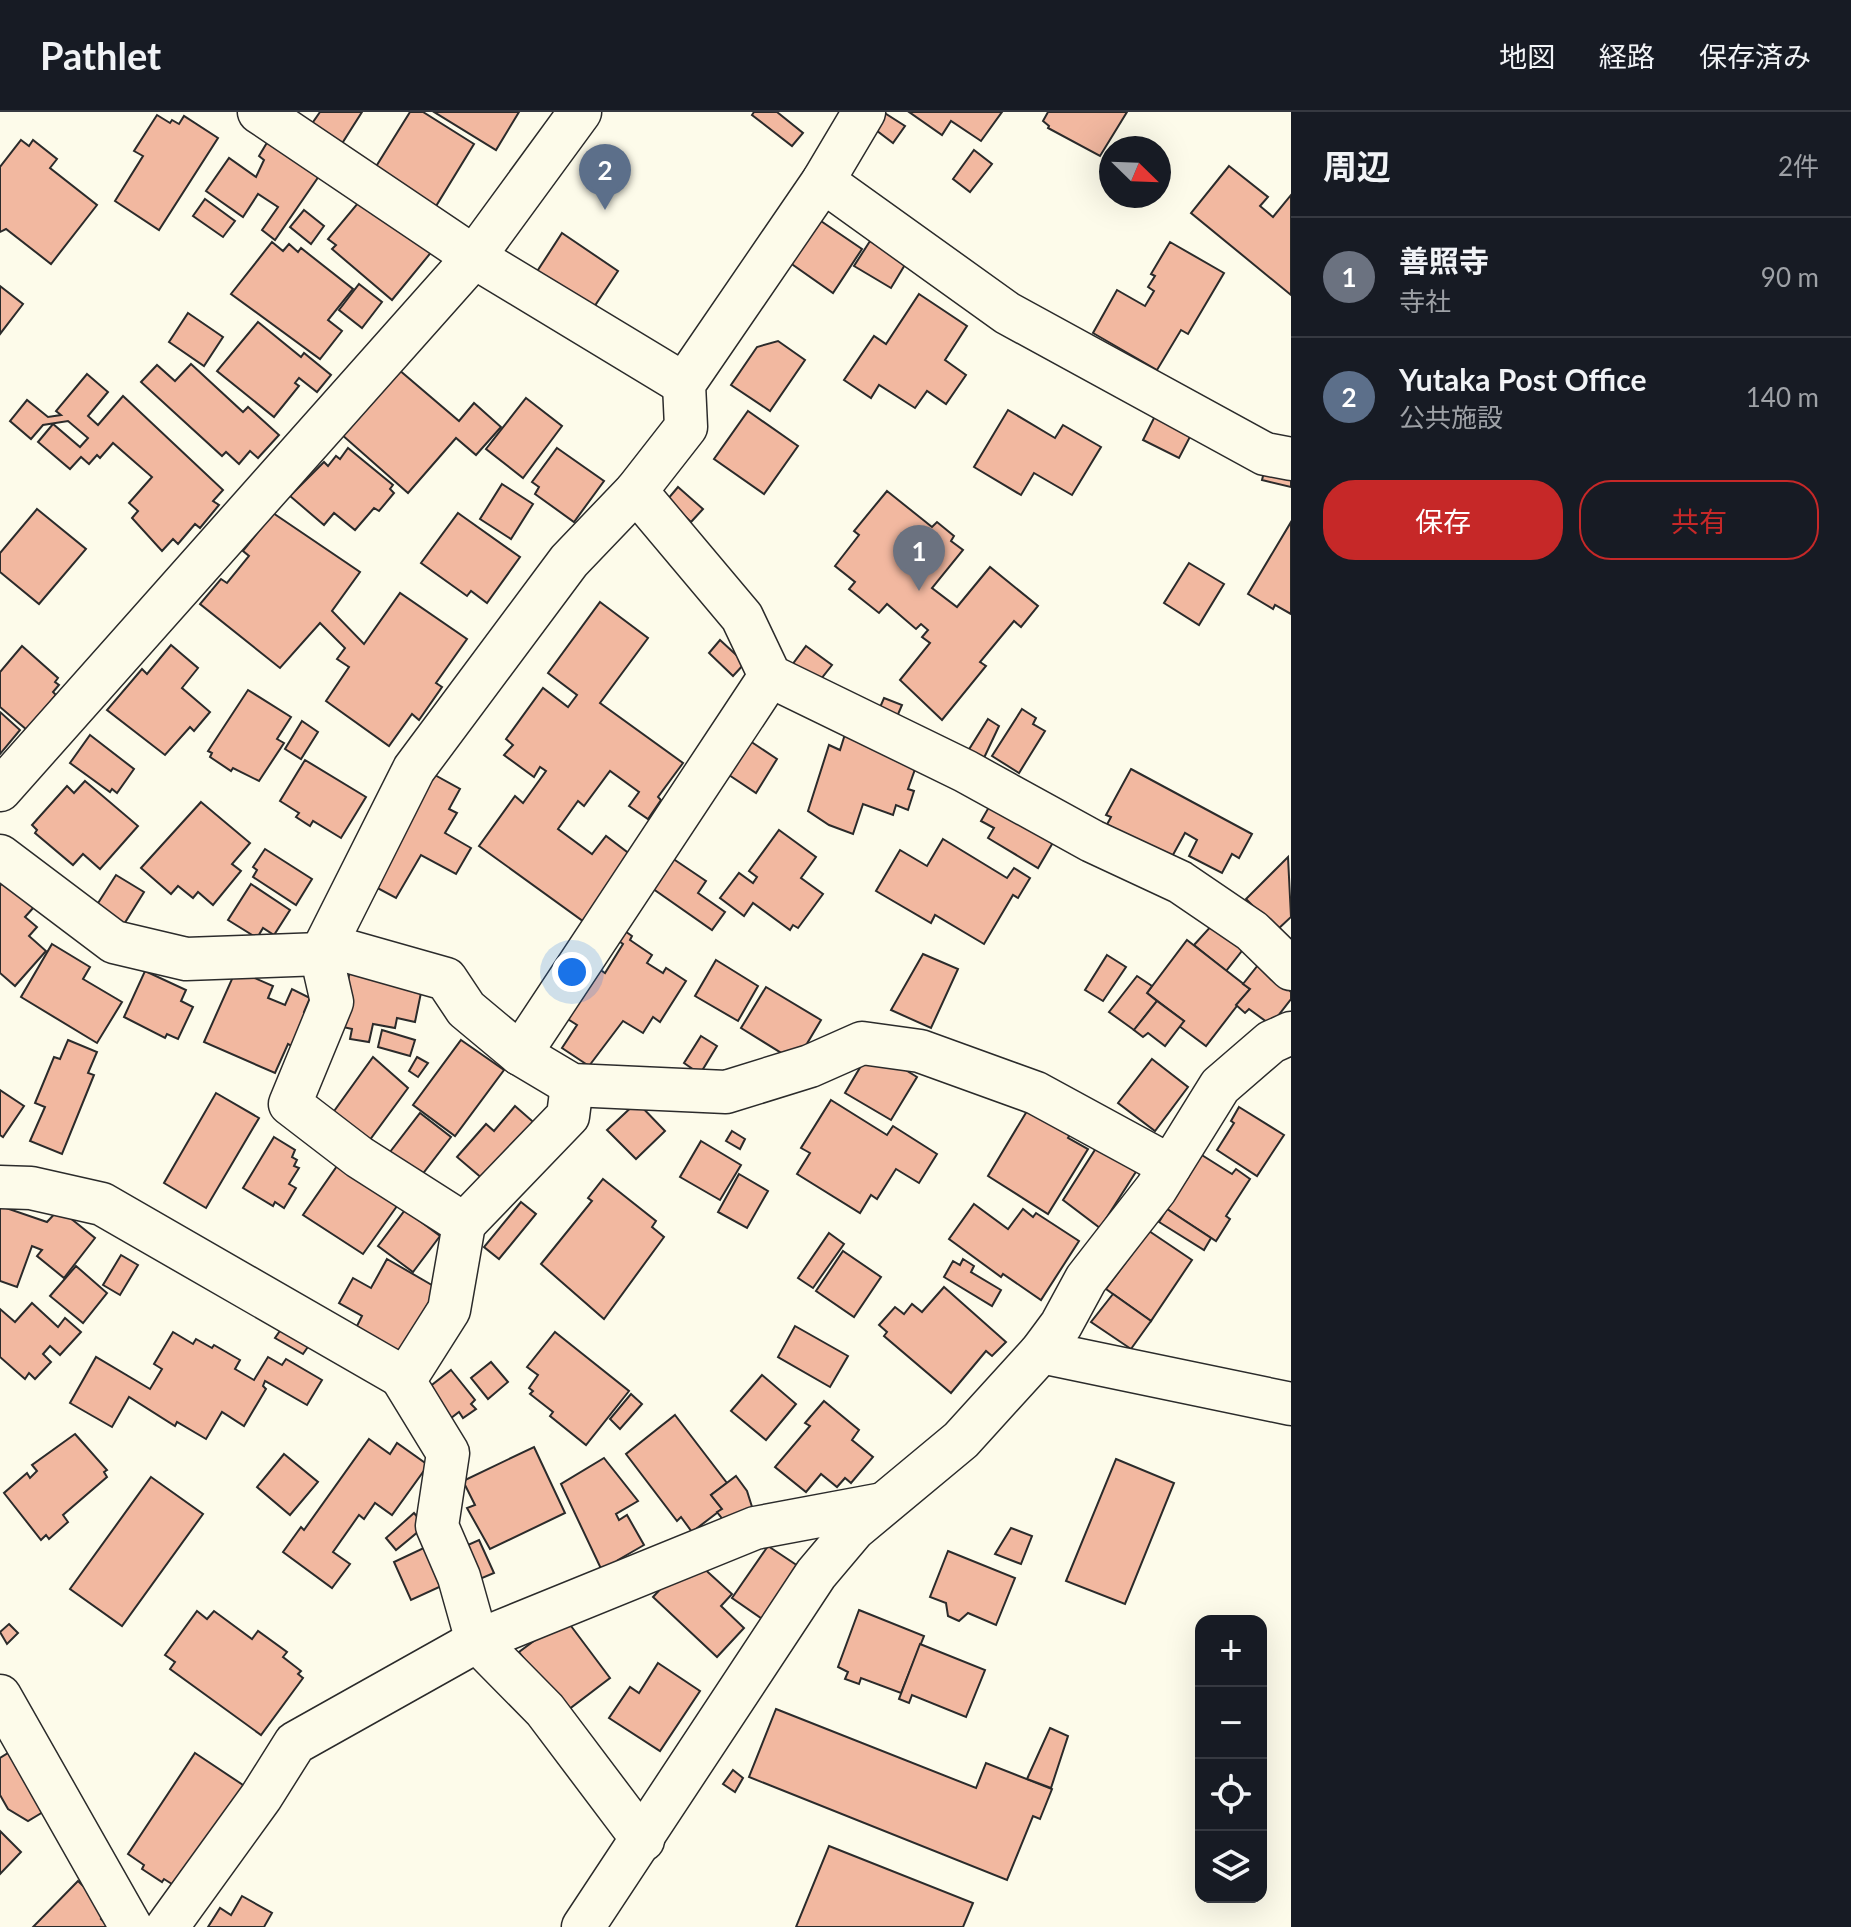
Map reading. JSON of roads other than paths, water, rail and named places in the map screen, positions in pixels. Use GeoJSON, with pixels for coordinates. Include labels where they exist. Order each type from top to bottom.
{"type":"FeatureCollection","features":[{"type":"Feature","properties":{"kind":"street"},"geometry":{"type":"LineString","coordinates":[[259,112],[474,257],[684,384]]}},
{"type":"Feature","properties":{"kind":"street"},"geometry":{"type":"LineString","coordinates":[[0,790],[474,257],[580,112]]}},
{"type":"Feature","properties":{"kind":"street"},"geometry":{"type":"LineString","coordinates":[[464,1224],[359,1157],[290,1104],[332,1002],[324,950],[414,769],[569,561],[636,491],[686,427],[684,384],[823,181],[864,112]]}},
{"type":"Feature","properties":{"kind":"street"},"geometry":{"type":"LineString","coordinates":[[823,181],[1007,313],[1265,454],[1291,459]]}},
{"type":"Feature","properties":{"kind":"street"},"geometry":{"type":"LineString","coordinates":[[636,491],[742,617],[770,676],[965,771],[1092,841],[1180,882],[1252,931],[1291,969]]}},
{"type":"Feature","properties":{"kind":"street"},"geometry":{"type":"LineString","coordinates":[[520,1054],[770,676]]}},
{"type":"Feature","properties":{"kind":"street"},"geometry":{"type":"LineString","coordinates":[[0,856],[114,942],[186,959],[324,950],[446,979],[466,1009],[520,1054],[572,1085],[726,1092],[810,1066],[862,1043],[920,1051],[1036,1093],[1170,1166]]}},
{"type":"Feature","properties":{"kind":"street"},"geometry":{"type":"LineString","coordinates":[[583,1927],[816,1574],[854,1529],[961,1440],[1041,1352],[1061,1325],[1086,1279],[1156,1189],[1220,1086],[1271,1042],[1291,1033]]}},
{"type":"Feature","properties":{"kind":"street"},"geometry":{"type":"LineString","coordinates":[[406,1379],[449,1310],[464,1224],[568,1116],[572,1085]]}},
{"type":"Feature","properties":{"kind":"street"},"geometry":{"type":"LineString","coordinates":[[0,1187],[31,1188],[102,1204],[406,1379],[448,1453],[437,1526],[459,1577],[477,1641],[545,1710],[643,1840]]}},
{"type":"Feature","properties":{"kind":"street"},"geometry":{"type":"LineString","coordinates":[[1041,1352],[1291,1404]]}},
{"type":"Feature","properties":{"kind":"street"},"geometry":{"type":"LineString","coordinates":[[167,1927],[261,1797],[295,1743],[477,1641],[755,1528],[889,1503]]}},
{"type":"Feature","properties":{"kind":"street"},"geometry":{"type":"LineString","coordinates":[[0,1696],[131,1927]]}},
{"type":"Feature","properties":{"kind":"place","name":"Yutaka Post Office"},"geometry":{"type":"Point","coordinates":[605,210]}},
{"type":"Feature","properties":{"kind":"place","name":"善照寺"},"geometry":{"type":"Point","coordinates":[919,591]}}]}
